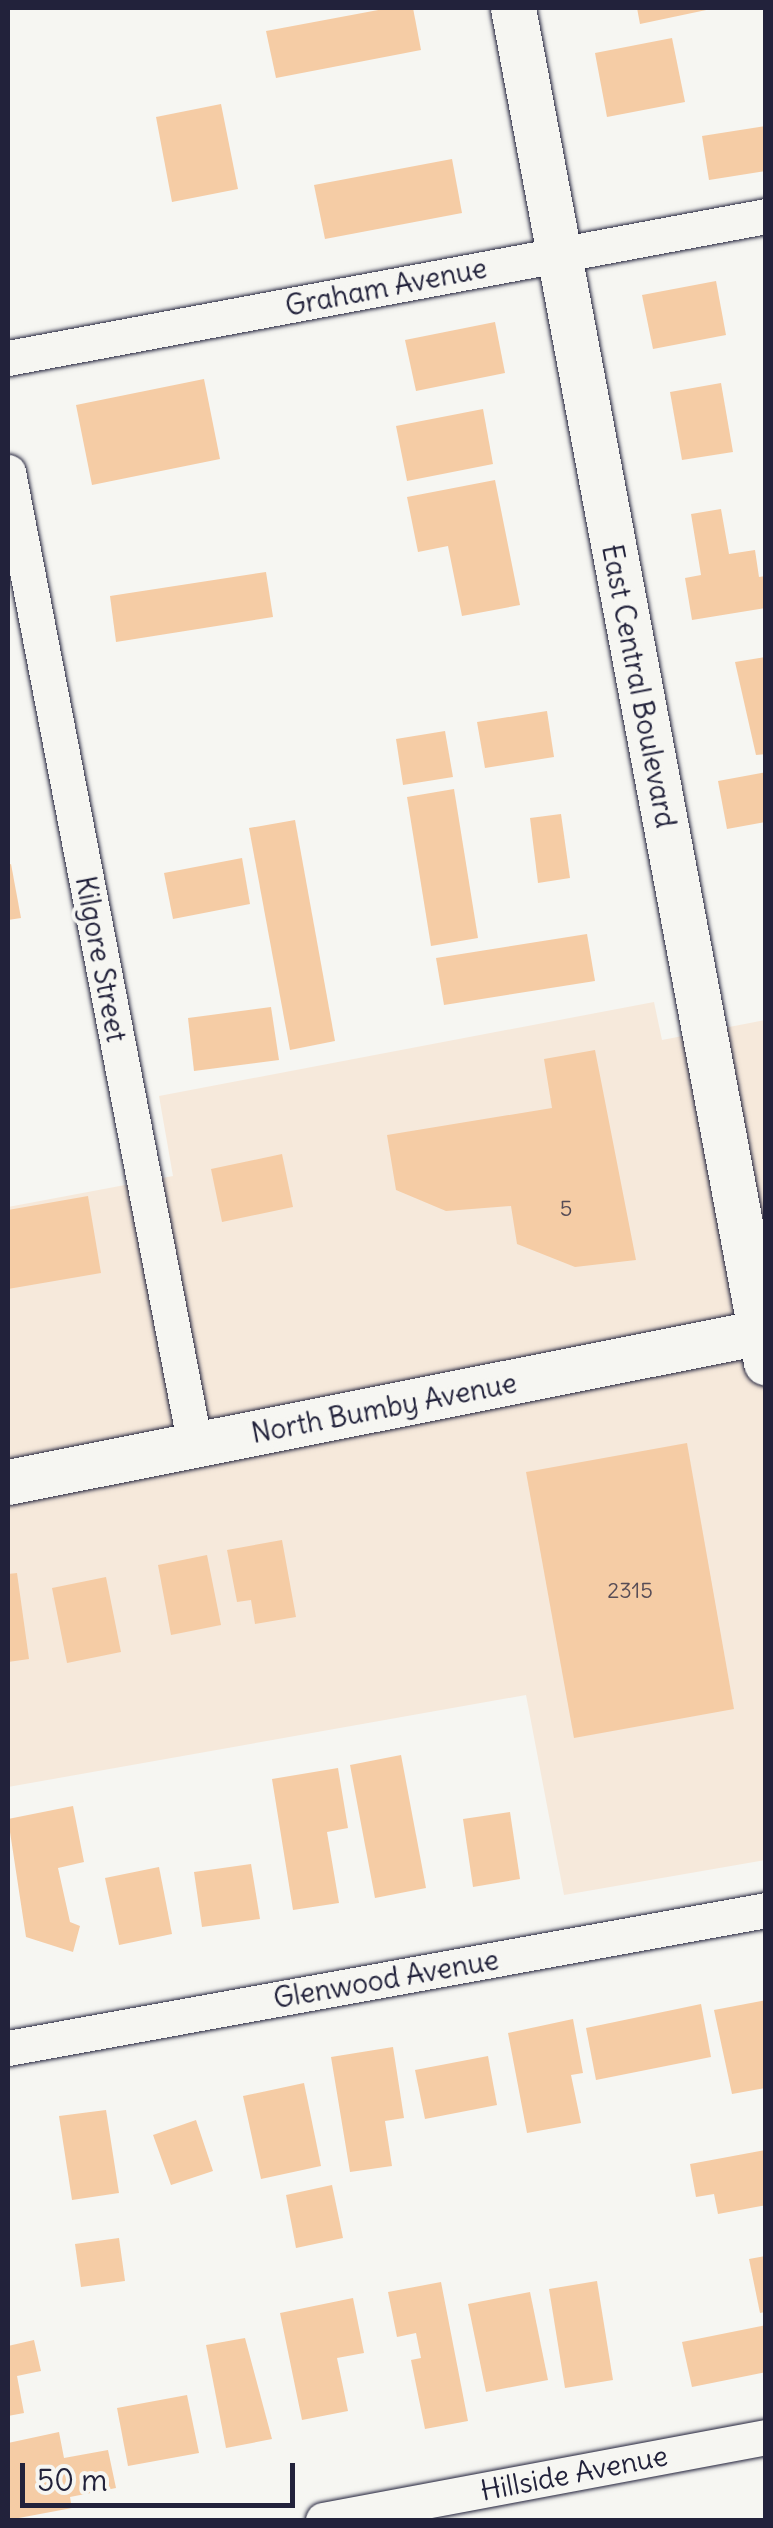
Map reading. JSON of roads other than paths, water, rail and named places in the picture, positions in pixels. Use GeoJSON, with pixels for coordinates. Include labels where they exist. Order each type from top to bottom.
{"type":"FeatureCollection","features":[{"type":"Feature","properties":{"kind":"street","name":"East Central Boulevard"},"geometry":{"type":"LineString","coordinates":[[513,8],[764,1342]]}},
{"type":"Feature","properties":{"kind":"street","name":"Graham Avenue"},"geometry":{"type":"LineString","coordinates":[[8,358],[766,216]]}},
{"type":"Feature","properties":{"kind":"street","name":"Kilgore Street"},"geometry":{"type":"LineString","coordinates":[[8,472],[195,1446]]}},
{"type":"Feature","properties":{"kind":"street","name":"North Bumby Avenue"},"geometry":{"type":"LineString","coordinates":[[8,1482],[764,1342]]}},
{"type":"Feature","properties":{"kind":"street","name":"Glenwood Avenue"},"geometry":{"type":"LineString","coordinates":[[8,2048],[766,1910]]}},
{"type":"Feature","properties":{"kind":"street","name":"Hillside Avenue"},"geometry":{"type":"LineString","coordinates":[[324,2520],[766,2437]]}}]}
